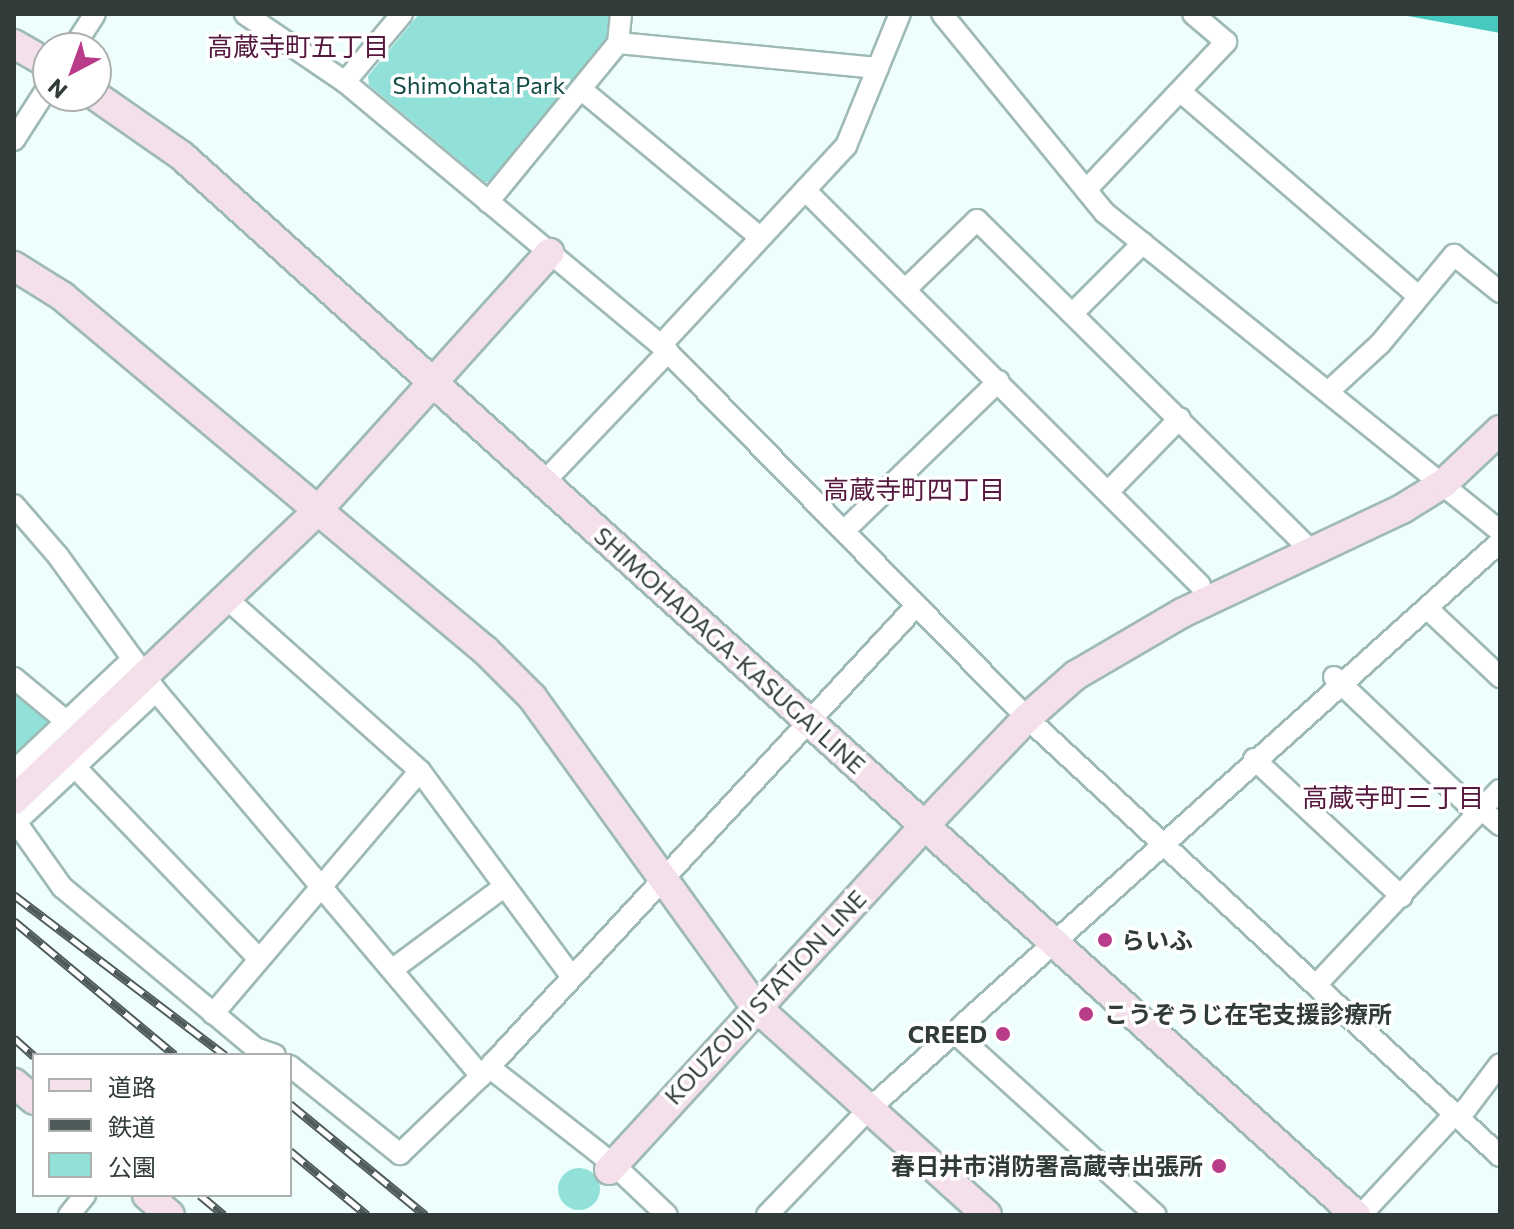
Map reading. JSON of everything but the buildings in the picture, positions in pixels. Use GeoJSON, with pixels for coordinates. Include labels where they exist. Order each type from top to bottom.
{"type":"FeatureCollection","features":[{"type":"Feature","properties":{"kind":"street"},"geometry":{"type":"LineString","coordinates":[[83,32],[95,14]]}},
{"type":"Feature","properties":{"kind":"street"},"geometry":{"type":"LineString","coordinates":[[245,14],[345,82],[664,348],[1027,718],[1166,844],[1453,1116],[1500,1156]]}},
{"type":"Feature","properties":{"kind":"street"},"geometry":{"type":"LineString","coordinates":[[345,82],[402,14]]}},
{"type":"Feature","properties":{"kind":"street"},"geometry":{"type":"LineString","coordinates":[[488,202],[618,43],[621,14]]}},
{"type":"Feature","properties":{"kind":"street"},"geometry":{"type":"LineString","coordinates":[[544,482],[760,237],[846,146],[900,14]]}},
{"type":"Feature","properties":{"kind":"street"},"geometry":{"type":"LineString","coordinates":[[942,14],[1086,190],[1143,243],[1500,531]]}},
{"type":"Feature","properties":{"kind":"street"},"geometry":{"type":"LineString","coordinates":[[1086,190],[1226,42],[1193,14]]}},
{"type":"Feature","properties":{"kind":"street"},"geometry":{"type":"LineString","coordinates":[[618,43],[878,68]]}},
{"type":"Feature","properties":{"kind":"street"},"geometry":{"type":"LineString","coordinates":[[14,44],[32,55]]}},
{"type":"Feature","properties":{"kind":"street"},"geometry":{"type":"LineString","coordinates":[[582,90],[760,237]]}},
{"type":"Feature","properties":{"kind":"street"},"geometry":{"type":"LineString","coordinates":[[1181,92],[1418,296]]}},
{"type":"Feature","properties":{"kind":"street","name":"SHIMOHADAGA-KASUGAI LINE"},"geometry":{"type":"LineString","coordinates":[[112,107],[182,156],[1359,1215]]}},
{"type":"Feature","properties":{"kind":"street"},"geometry":{"type":"LineString","coordinates":[[14,140],[32,112]]}},
{"type":"Feature","properties":{"kind":"street"},"geometry":{"type":"LineString","coordinates":[[805,190],[1200,585]]}},
{"type":"Feature","properties":{"kind":"street"},"geometry":{"type":"LineString","coordinates":[[906,289],[977,220],[1313,553]]}},
{"type":"Feature","properties":{"kind":"street"},"geometry":{"type":"LineString","coordinates":[[1073,313],[1143,243]]}},
{"type":"Feature","properties":{"kind":"street"},"geometry":{"type":"LineString","coordinates":[[14,800],[318,510],[432,379],[549,253]]}},
{"type":"Feature","properties":{"kind":"street"},"geometry":{"type":"LineString","coordinates":[[1329,391],[1380,344],[1454,255],[1500,292]]}},
{"type":"Feature","properties":{"kind":"street"},"geometry":{"type":"LineString","coordinates":[[14,266],[62,296],[318,510],[532,697],[755,1006],[987,1215]]}},
{"type":"Feature","properties":{"kind":"street"},"geometry":{"type":"LineString","coordinates":[[845,530],[999,381]]}},
{"type":"Feature","properties":{"kind":"street"},"geometry":{"type":"LineString","coordinates":[[1108,492],[1180,418]]}},
{"type":"Feature","properties":{"kind":"street","name":"KOUZOUJI STATION LINE"},"geometry":{"type":"LineString","coordinates":[[611,1167],[755,1006],[924,826],[1027,718],[1076,675],[1182,613],[1313,553],[1444,483],[1500,430]]}},
{"type":"Feature","properties":{"kind":"street"},"geometry":{"type":"LineString","coordinates":[[14,505],[145,675],[393,969],[485,1072],[611,1167],[667,1215]]}},
{"type":"Feature","properties":{"kind":"street"},"geometry":{"type":"LineString","coordinates":[[767,1215],[869,1109],[1166,844],[1338,680],[1429,610],[1500,542]]}},
{"type":"Feature","properties":{"kind":"street"},"geometry":{"type":"LineString","coordinates":[[226,598],[420,771],[572,977]]}},
{"type":"Feature","properties":{"kind":"street"},"geometry":{"type":"LineString","coordinates":[[292,1068],[400,1154],[485,1072],[916,606]]}},
{"type":"Feature","properties":{"kind":"street"},"geometry":{"type":"LineString","coordinates":[[1429,610],[1500,677]]}},
{"type":"Feature","properties":{"kind":"street"},"geometry":{"type":"LineString","coordinates":[[14,771],[66,721],[145,675]]}},
{"type":"Feature","properties":{"kind":"street"},"geometry":{"type":"LineString","coordinates":[[145,675],[75,767],[16,822],[62,887],[255,1048],[269,1053]]}},
{"type":"Feature","properties":{"kind":"street"},"geometry":{"type":"LineString","coordinates":[[14,678],[66,721]]}},
{"type":"Feature","properties":{"kind":"street"},"geometry":{"type":"LineString","coordinates":[[1338,680],[1479,811],[1500,825]]}},
{"type":"Feature","properties":{"kind":"street"},"geometry":{"type":"LineString","coordinates":[[1254,759],[1402,897]]}},
{"type":"Feature","properties":{"kind":"street"},"geometry":{"type":"LineString","coordinates":[[75,767],[259,959]]}},
{"type":"Feature","properties":{"kind":"street"},"geometry":{"type":"LineString","coordinates":[[213,1014],[420,771]]}},
{"type":"Feature","properties":{"kind":"street"},"geometry":{"type":"LineString","coordinates":[[1316,985],[1500,790]]}},
{"type":"Feature","properties":{"kind":"street"},"geometry":{"type":"LineString","coordinates":[[393,969],[505,886]]}},
{"type":"Feature","properties":{"kind":"street"},"geometry":{"type":"LineString","coordinates":[[955,1033],[1156,1215]]}},
{"type":"Feature","properties":{"kind":"street"},"geometry":{"type":"LineString","coordinates":[[1359,1215],[1453,1116],[1466,1109],[1500,1064]]}},
{"type":"Feature","properties":{"kind":"street"},"geometry":{"type":"LineString","coordinates":[[14,1083],[32,1098]]}},
{"type":"Feature","properties":{"kind":"street"},"geometry":{"type":"LineString","coordinates":[[785,1196],[795,1215]]}},
{"type":"Feature","properties":{"kind":"street"},"geometry":{"type":"LineString","coordinates":[[69,1215],[83,1197]]}},
{"type":"Feature","properties":{"kind":"street"},"geometry":{"type":"LineString","coordinates":[[149,1197],[170,1215]]}},
{"type":"Feature","properties":{"kind":"green space","name":"Shimohata Park"},"geometry":{"type":"Polygon","coordinates":[[[419,14],[616,14],[612,39],[493,182],[485,182],[369,85],[368,76],[419,14]]]}},
{"type":"Feature","properties":{"kind":"green space"},"geometry":{"type":"Polygon","coordinates":[[[14,691],[49,719],[49,728],[14,760],[14,691]]]}},
{"type":"Feature","properties":{"kind":"green space"},"geometry":{"type":"Polygon","coordinates":[[[579,1168],[594,1174],[600,1189],[594,1204],[579,1210],[564,1204],[558,1189],[564,1174],[579,1168]]]}},
{"type":"Feature","properties":{"kind":"shaded area"},"geometry":{"type":"Polygon","coordinates":[[[1397,14],[1500,14],[1500,33],[1397,14]]]}},
{"type":"Feature","properties":{"kind":"railway"},"geometry":{"type":"LineString","coordinates":[[14,895],[222,1053]]}},
{"type":"Feature","properties":{"kind":"railway"},"geometry":{"type":"LineString","coordinates":[[14,921],[173,1053]]}},
{"type":"Feature","properties":{"kind":"railway"},"geometry":{"type":"LineString","coordinates":[[14,1038],[32,1054]]}},
{"type":"Feature","properties":{"kind":"railway"},"geometry":{"type":"LineString","coordinates":[[292,1106],[425,1215]]}},
{"type":"Feature","properties":{"kind":"railway"},"geometry":{"type":"LineString","coordinates":[[292,1153],[367,1215]]}},
{"type":"Feature","properties":{"kind":"railway"},"geometry":{"type":"LineString","coordinates":[[202,1197],[224,1215]]}},
{"type":"Feature","properties":{"kind":"place","name":"らいふ"},"geometry":{"type":"Point","coordinates":[1105,940]}},
{"type":"Feature","properties":{"kind":"place","name":"こうぞうじ在宅支援診療所"},"geometry":{"type":"Point","coordinates":[1086,1014]}},
{"type":"Feature","properties":{"kind":"place","name":"CREED"},"geometry":{"type":"Point","coordinates":[1003,1034]}},
{"type":"Feature","properties":{"kind":"place","name":"春日井市消防署高蔵寺出張所"},"geometry":{"type":"Point","coordinates":[1219,1166]}},
{"type":"Feature","properties":{"kind":"district","name":"高蔵寺町五丁目"},"geometry":{"type":"Point","coordinates":[298,46]}},
{"type":"Feature","properties":{"kind":"district","name":"高蔵寺町四丁目"},"geometry":{"type":"Point","coordinates":[914,489]}},
{"type":"Feature","properties":{"kind":"district","name":"高蔵寺町三丁目"},"geometry":{"type":"Point","coordinates":[1393,797]}}]}
